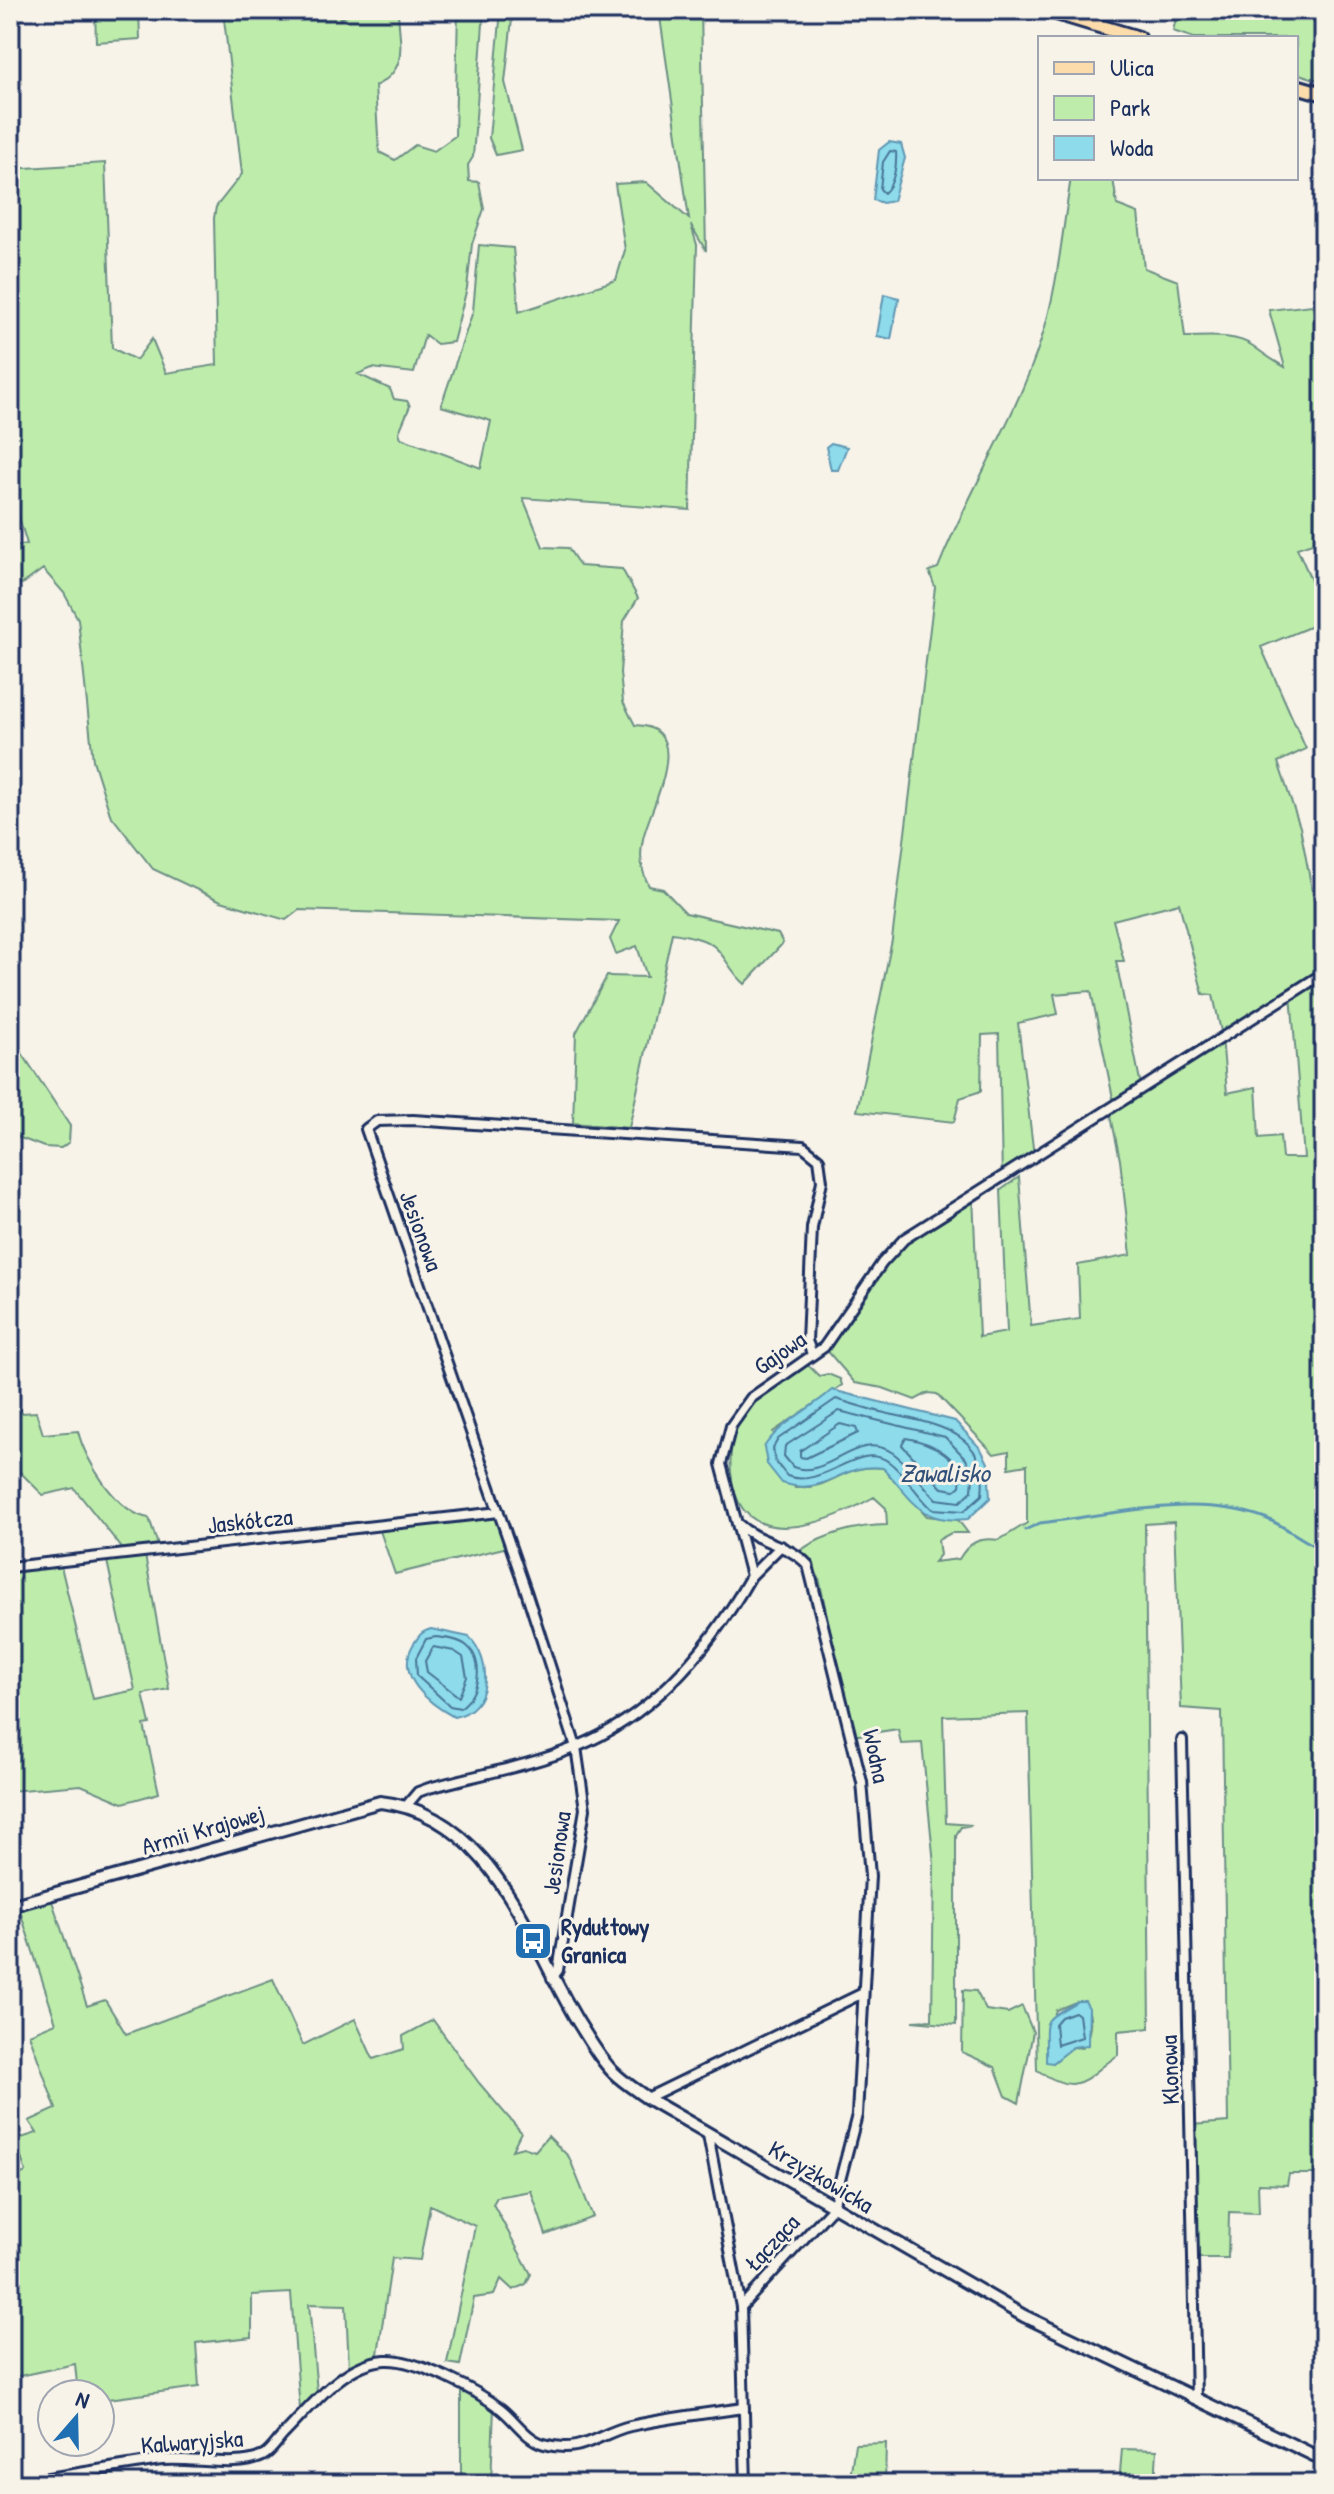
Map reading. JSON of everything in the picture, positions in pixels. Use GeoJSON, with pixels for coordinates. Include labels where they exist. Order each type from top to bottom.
{"type":"FeatureCollection","features":[{"type":"Feature","properties":{"kind":"main road"},"geometry":{"type":"LineString","coordinates":[[1046,10],[1132,36]]}},
{"type":"Feature","properties":{"kind":"main road"},"geometry":{"type":"LineString","coordinates":[[1298,87],[1324,94]]}},
{"type":"Feature","properties":{"kind":"street","name":"Gajowa"},"geometry":{"type":"LineString","coordinates":[[751,1576],[721,1464],[731,1426],[751,1398],[824,1347],[882,1263],[904,1239],[1324,973]]}},
{"type":"Feature","properties":{"kind":"street","name":"Jesionowa"},"geometry":{"type":"LineString","coordinates":[[551,1979],[558,1970],[585,1809],[576,1747],[366,1129],[373,1122],[413,1120],[803,1146],[814,1153],[822,1168],[812,1228],[807,1341],[812,1354]]}},
{"type":"Feature","properties":{"kind":"street","name":"Jaskółcza"},"geometry":{"type":"LineString","coordinates":[[10,1567],[497,1512]]}},
{"type":"Feature","properties":{"kind":"street","name":"Wodna"},"geometry":{"type":"LineString","coordinates":[[738,1523],[749,1534],[799,1555],[808,1565],[862,1782],[870,1876],[857,2115],[833,2207]]}},
{"type":"Feature","properties":{"kind":"street"},"geometry":{"type":"LineString","coordinates":[[407,1805],[418,1792],[576,1747],[616,1725],[693,1663],[751,1576],[781,1546]]}},
{"type":"Feature","properties":{"kind":"street","name":"Klonowa"},"geometry":{"type":"LineString","coordinates":[[1182,1740],[1196,2399]]}},
{"type":"Feature","properties":{"kind":"street","name":"Armii Krajowej"},"geometry":{"type":"LineString","coordinates":[[10,1906],[356,1808],[380,1802],[407,1805]]}},
{"type":"Feature","properties":{"kind":"street","name":"Krzyżkowicka"},"geometry":{"type":"LineString","coordinates":[[407,1805],[452,1827],[476,1850],[600,2056],[613,2072],[647,2098],[1024,2316],[1324,2460]]}},
{"type":"Feature","properties":{"kind":"street"},"geometry":{"type":"LineString","coordinates":[[647,2098],[863,1993]]}},
{"type":"Feature","properties":{"kind":"street"},"geometry":{"type":"LineString","coordinates":[[708,2135],[741,2307],[746,2484]]}},
{"type":"Feature","properties":{"kind":"street","name":"Łącząca"},"geometry":{"type":"LineString","coordinates":[[741,2307],[833,2207]]}},
{"type":"Feature","properties":{"kind":"street","name":"Kalwaryjska"},"geometry":{"type":"LineString","coordinates":[[11,2484],[153,2461],[228,2461],[263,2456],[333,2385],[368,2363],[383,2360],[421,2369],[477,2393],[503,2410],[529,2436],[542,2443],[565,2447],[581,2447],[625,2427],[744,2408]]}},
{"type":"Feature","properties":{"kind":"green space"},"geometry":{"type":"Polygon","coordinates":[[[95,10],[139,10],[140,39],[96,42],[95,10]]]}},
{"type":"Feature","properties":{"kind":"green space"},"geometry":{"type":"Polygon","coordinates":[[[223,10],[339,10],[340,19],[355,10],[398,10],[398,63],[394,72],[375,86],[379,152],[395,160],[415,145],[434,151],[455,136],[458,10],[484,10],[473,157],[468,165],[469,181],[479,182],[484,209],[472,244],[467,288],[453,342],[437,344],[425,335],[414,373],[372,368],[358,374],[390,389],[394,399],[407,401],[410,406],[399,432],[401,438],[481,468],[491,421],[441,406],[473,311],[479,245],[513,248],[519,312],[616,280],[625,250],[615,184],[646,182],[689,219],[659,10],[701,10],[706,251],[691,225],[697,245],[690,510],[523,498],[543,547],[568,548],[580,566],[622,569],[638,598],[624,621],[620,673],[623,702],[635,725],[654,729],[664,740],[667,755],[642,845],[644,875],[649,886],[663,889],[686,913],[778,934],[783,943],[745,984],[711,945],[672,933],[629,1128],[573,1123],[576,1033],[607,976],[647,977],[637,946],[616,954],[610,939],[619,921],[299,910],[286,920],[221,901],[153,869],[110,814],[93,760],[78,619],[64,593],[43,569],[24,583],[10,587],[10,547],[27,544],[19,517],[10,448],[10,169],[105,163],[112,348],[136,360],[152,339],[166,373],[217,365],[214,218],[216,207],[242,174],[223,10]]]}},
{"type":"Feature","properties":{"kind":"green space"},"geometry":{"type":"Polygon","coordinates":[[[501,10],[513,10],[505,82],[522,150],[496,155],[489,138],[501,10]]]}},
{"type":"Feature","properties":{"kind":"green space"},"geometry":{"type":"Polygon","coordinates":[[[1178,10],[1324,10],[1324,82],[1298,74],[1298,36],[1188,36],[1173,31],[1178,10]]]}},
{"type":"Feature","properties":{"kind":"green space"},"geometry":{"type":"Polygon","coordinates":[[[1071,180],[1113,180],[1117,205],[1138,213],[1144,268],[1178,281],[1185,337],[1238,339],[1285,367],[1269,310],[1312,305],[1324,343],[1324,539],[1297,548],[1324,609],[1324,621],[1261,647],[1306,749],[1278,762],[1300,827],[1324,953],[1324,2174],[1289,2174],[1287,2185],[1258,2184],[1259,2213],[1229,2212],[1228,2258],[1194,2258],[1192,2125],[1228,2122],[1222,1711],[1181,1708],[1174,1522],[1145,1524],[1150,2028],[1118,2031],[1118,2055],[1088,2078],[1072,2084],[1063,2083],[1037,2070],[1028,1713],[943,1716],[946,1823],[972,1825],[961,1827],[956,1835],[956,2025],[912,2021],[932,2020],[934,1864],[922,1743],[901,1744],[898,1729],[852,1736],[819,1578],[801,1550],[820,1539],[842,1532],[887,1525],[886,1508],[874,1497],[809,1524],[787,1527],[766,1525],[749,1516],[737,1499],[731,1472],[732,1442],[745,1414],[766,1394],[808,1365],[819,1376],[828,1374],[840,1379],[842,1385],[773,1432],[795,1488],[819,1485],[858,1469],[883,1468],[927,1516],[958,1520],[968,1533],[951,1533],[938,1540],[940,1555],[934,1562],[959,1559],[967,1548],[981,1540],[999,1540],[1027,1523],[1027,1465],[1009,1468],[1009,1451],[994,1454],[937,1394],[928,1393],[915,1400],[883,1388],[855,1383],[824,1347],[904,1240],[973,1195],[979,1337],[1007,1332],[1001,1190],[1019,1177],[1031,1326],[1080,1319],[1078,1265],[1131,1255],[1120,1160],[1109,1106],[1114,1103],[1091,991],[1054,994],[1058,1014],[1018,1023],[1034,1156],[1002,1177],[999,1034],[982,1035],[981,1091],[960,1098],[954,1122],[857,1111],[892,940],[935,587],[929,571],[938,568],[1030,370],[1052,300],[1071,180]],[[1179,903],[1113,920],[1124,961],[1116,961],[1141,1086],[1222,1036],[1213,995],[1203,994],[1179,903]],[[1291,994],[1222,1037],[1227,1093],[1256,1087],[1259,1138],[1280,1136],[1282,1158],[1304,1158],[1291,994]],[[1084,2001],[1056,2010],[1048,2036],[1053,2063],[1073,2047],[1082,2048],[1088,2037],[1089,2012],[1084,2001]]]}},
{"type":"Feature","properties":{"kind":"green space"},"geometry":{"type":"Polygon","coordinates":[[[10,1035],[70,1126],[69,1142],[61,1148],[44,1147],[10,1134],[10,1035]]]}},
{"type":"Feature","properties":{"kind":"green space"},"geometry":{"type":"Polygon","coordinates":[[[10,1394],[22,1413],[36,1412],[43,1434],[78,1431],[88,1457],[104,1484],[125,1507],[149,1518],[159,1548],[125,1552],[74,1488],[43,1495],[10,1462],[10,1394]]]}},
{"type":"Feature","properties":{"kind":"green space"},"geometry":{"type":"Polygon","coordinates":[[[496,1517],[508,1547],[395,1574],[379,1528],[496,1517]]]}},
{"type":"Feature","properties":{"kind":"green space"},"geometry":{"type":"Polygon","coordinates":[[[145,1555],[169,1689],[143,1694],[150,1724],[144,1725],[159,1793],[123,1803],[81,1785],[10,1791],[10,1570],[61,1566],[93,1699],[135,1690],[107,1561],[145,1555]]]}},
{"type":"Feature","properties":{"kind":"green space"},"geometry":{"type":"Polygon","coordinates":[[[52,1901],[87,2006],[105,2000],[126,2034],[273,1979],[303,2045],[355,2019],[373,2059],[404,2049],[403,2036],[433,2020],[479,2083],[521,2132],[512,2150],[523,2147],[535,2151],[548,2136],[569,2157],[593,2217],[546,2235],[531,2191],[497,2197],[493,2204],[531,2274],[526,2284],[513,2290],[501,2279],[494,2295],[474,2298],[460,2365],[447,2363],[475,2226],[430,2205],[420,2260],[392,2258],[378,2354],[349,2368],[346,2305],[309,2304],[317,2392],[300,2410],[291,2293],[252,2295],[252,2337],[196,2343],[199,2387],[116,2398],[116,2378],[76,2378],[75,2364],[10,2378],[10,2179],[26,2172],[15,2140],[37,2133],[29,2121],[56,2109],[29,2034],[56,2023],[19,1908],[52,1901]]]}},
{"type":"Feature","properties":{"kind":"green space"},"geometry":{"type":"Polygon","coordinates":[[[963,1990],[976,1991],[986,2010],[1008,2013],[1022,2006],[1033,2032],[1019,2103],[1006,2096],[995,2067],[962,2052],[963,1990]]]}},
{"type":"Feature","properties":{"kind":"green space"},"geometry":{"type":"Polygon","coordinates":[[[461,2392],[494,2407],[491,2484],[461,2484],[461,2392]]]}},
{"type":"Feature","properties":{"kind":"green space"},"geometry":{"type":"Polygon","coordinates":[[[886,2443],[885,2484],[849,2484],[855,2444],[886,2443]]]}},
{"type":"Feature","properties":{"kind":"green space"},"geometry":{"type":"Polygon","coordinates":[[[1122,2449],[1157,2450],[1155,2484],[1119,2484],[1122,2449]]]}},
{"type":"Feature","properties":{"kind":"water"},"geometry":{"type":"Polygon","coordinates":[[[889,142],[901,144],[905,158],[893,201],[883,203],[873,200],[879,150],[889,142]]]}},
{"type":"Feature","properties":{"kind":"water"},"geometry":{"type":"Polygon","coordinates":[[[884,294],[899,298],[891,339],[877,336],[884,294]]]}},
{"type":"Feature","properties":{"kind":"water"},"geometry":{"type":"Polygon","coordinates":[[[831,443],[847,447],[838,470],[831,470],[826,447],[831,443]]]}},
{"type":"Feature","properties":{"kind":"water","name":"Zawalisko"},"geometry":{"type":"Polygon","coordinates":[[[832,1390],[955,1421],[981,1449],[988,1463],[990,1498],[968,1519],[952,1520],[939,1518],[918,1507],[883,1468],[855,1470],[811,1486],[782,1483],[767,1464],[764,1447],[787,1423],[832,1390]]]}},
{"type":"Feature","properties":{"kind":"water"},"geometry":{"type":"Polygon","coordinates":[[[431,1629],[469,1637],[477,1647],[485,1671],[485,1683],[476,1705],[467,1713],[454,1717],[425,1696],[411,1678],[408,1667],[413,1645],[422,1633],[431,1629]]]}},
{"type":"Feature","properties":{"kind":"water"},"geometry":{"type":"Polygon","coordinates":[[[1078,2001],[1085,2001],[1089,2008],[1088,2045],[1073,2047],[1053,2063],[1046,2062],[1047,2022],[1078,2001]]]}},
{"type":"Feature","properties":{"kind":"waterway"},"geometry":{"type":"LineString","coordinates":[[1025,1530],[1040,1523],[1124,1511],[1211,1507],[1239,1510],[1265,1518],[1324,1550]]}},
{"type":"Feature","properties":{"kind":"place","name":"Rydułtowy Granica"},"geometry":{"type":"Point","coordinates":[533,1941]}}]}
